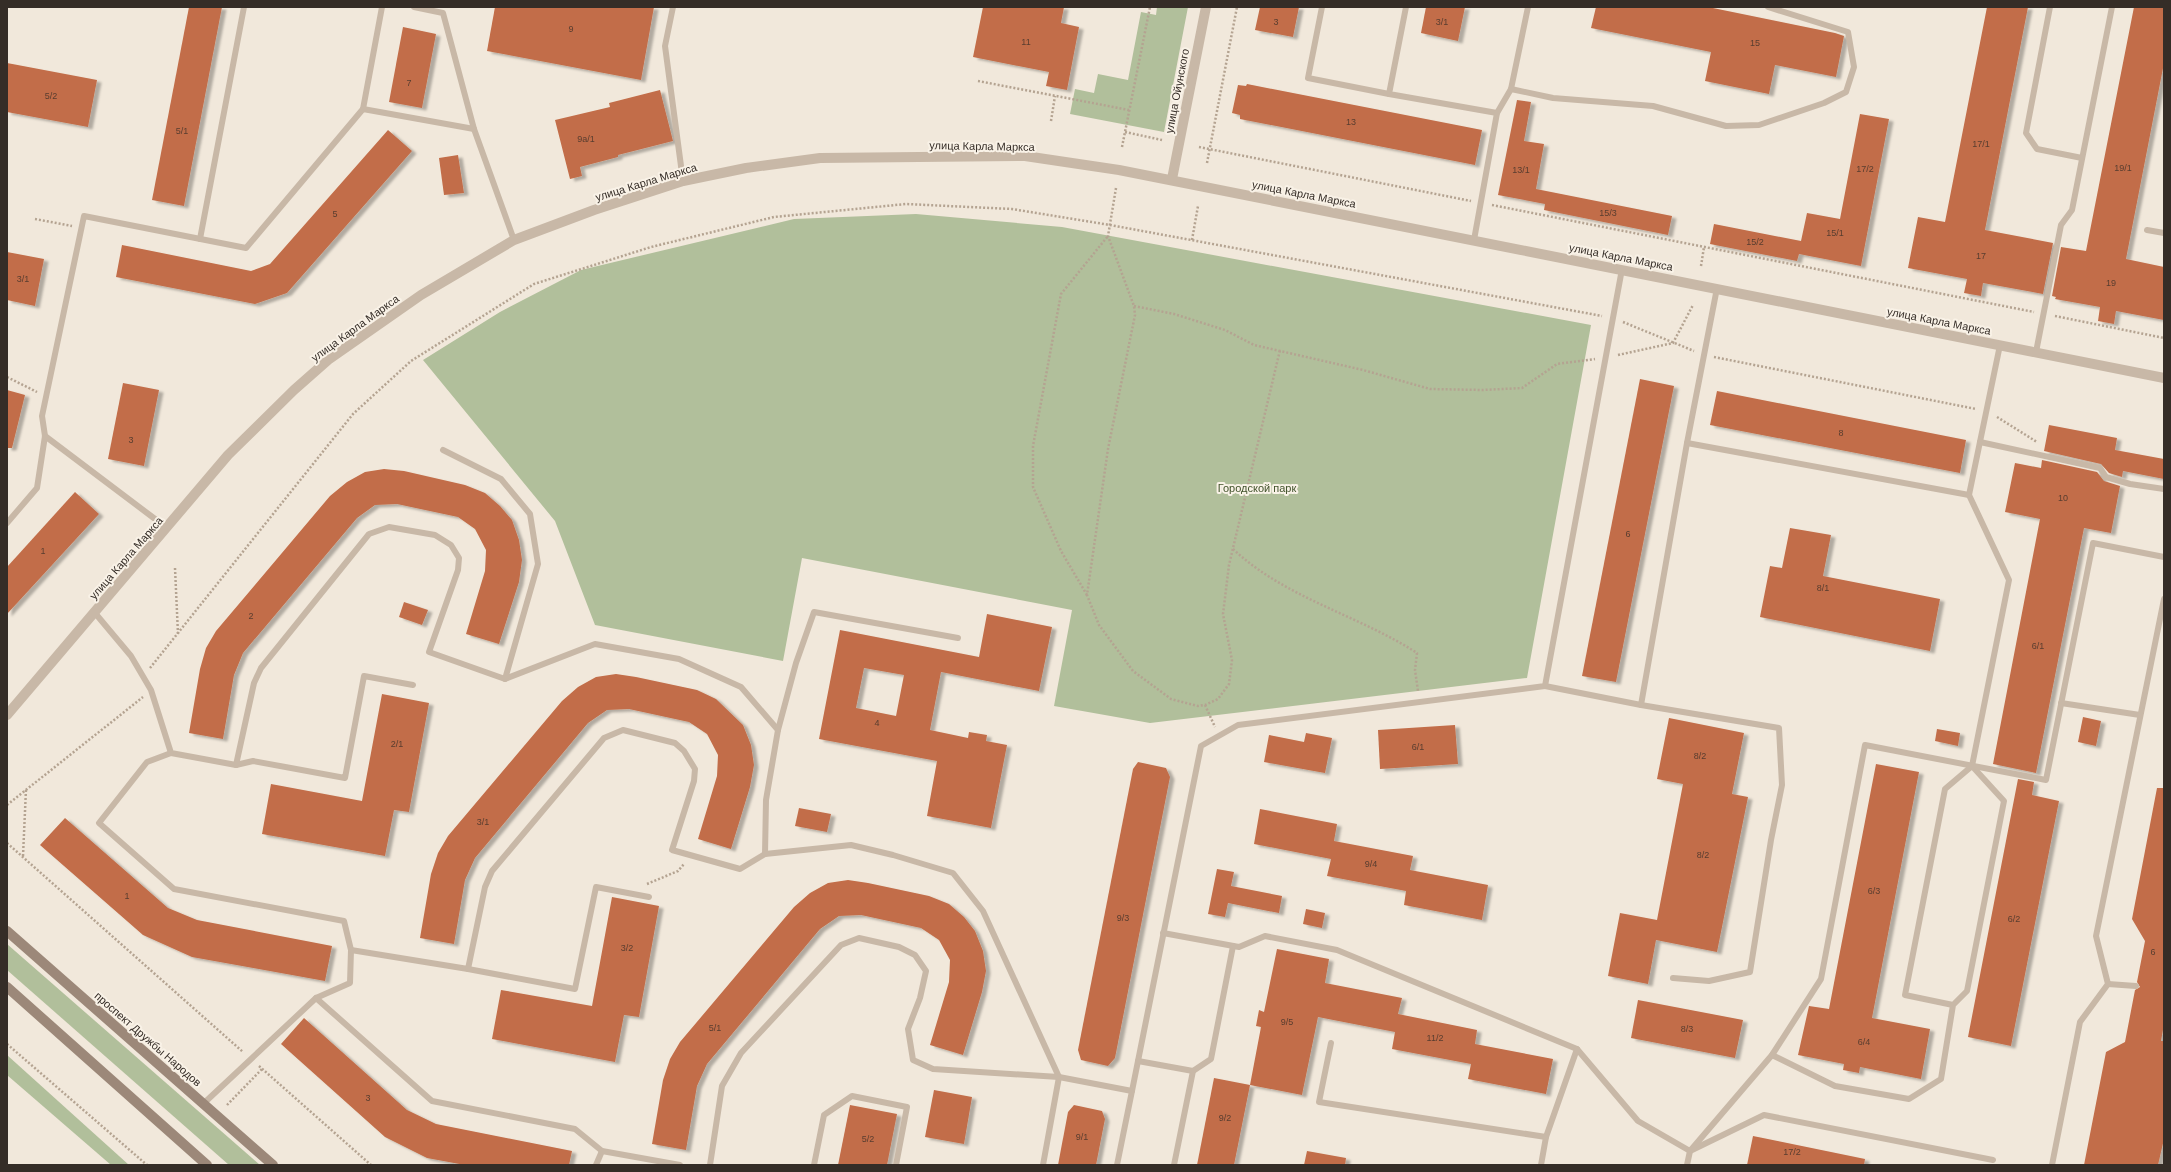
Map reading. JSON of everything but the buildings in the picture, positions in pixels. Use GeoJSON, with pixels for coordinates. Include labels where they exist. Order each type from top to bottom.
{"type":"FeatureCollection","features":[{"type":"Feature","properties":{"kind":"street","name":"улица Ойунского"},"geometry":{"type":"LineString","coordinates":[[1172,179],[1206,7]]}},
{"type":"Feature","properties":{"kind":"street","name":"улица Карла Маркса"},"geometry":{"type":"LineString","coordinates":[[7,715],[228,455],[294,390],[328,360],[421,295],[514,240],[594,210],[683,181],[746,168],[820,158],[1025,156],[1172,179],[2164,378]]}},
{"type":"Feature","properties":{"kind":"street","name":"проспект Дружбы Народов"},"geometry":{"type":"LineString","coordinates":[[7,931],[273,1165]]}},
{"type":"Feature","properties":{"kind":"street"},"geometry":{"type":"LineString","coordinates":[[7,987],[207,1165]]}},
{"type":"Feature","properties":{"kind":"lane"},"geometry":{"type":"LineString","coordinates":[[200,239],[244,7]]}},
{"type":"Feature","properties":{"kind":"lane"},"geometry":{"type":"LineString","coordinates":[[7,522],[37,488],[45,436],[42,416],[84,216],[246,248],[363,109],[382,7]]}},
{"type":"Feature","properties":{"kind":"lane"},"geometry":{"type":"LineString","coordinates":[[414,7],[444,13],[474,129],[514,240]]}},
{"type":"Feature","properties":{"kind":"lane"},"geometry":{"type":"LineString","coordinates":[[673,7],[665,46],[683,181]]}},
{"type":"Feature","properties":{"kind":"lane"},"geometry":{"type":"LineString","coordinates":[[1322,7],[1308,78],[1497,113]]}},
{"type":"Feature","properties":{"kind":"lane"},"geometry":{"type":"LineString","coordinates":[[1389,94],[1406,7]]}},
{"type":"Feature","properties":{"kind":"lane"},"geometry":{"type":"LineString","coordinates":[[1474,240],[1497,113],[1511,89],[1528,7]]}},
{"type":"Feature","properties":{"kind":"lane"},"geometry":{"type":"LineString","coordinates":[[1511,89],[1553,98],[1653,106],[1726,126],[1758,126],[1824,103],[1846,92],[1854,67],[1848,32],[1828,24],[1768,7]]}},
{"type":"Feature","properties":{"kind":"lane"},"geometry":{"type":"LineString","coordinates":[[2050,7],[2026,133],[2037,149],[2082,158]]}},
{"type":"Feature","properties":{"kind":"lane"},"geometry":{"type":"LineString","coordinates":[[2036,352],[2061,225],[2072,210],[2112,7]]}},
{"type":"Feature","properties":{"kind":"lane"},"geometry":{"type":"LineString","coordinates":[[363,109],[474,129]]}},
{"type":"Feature","properties":{"kind":"lane"},"geometry":{"type":"LineString","coordinates":[[2147,230],[2164,233]]}},
{"type":"Feature","properties":{"kind":"lane"},"geometry":{"type":"LineString","coordinates":[[1545,686],[1622,269]]}},
{"type":"Feature","properties":{"kind":"lane"},"geometry":{"type":"LineString","coordinates":[[1640,705],[1686,443],[1717,288]]}},
{"type":"Feature","properties":{"kind":"lane"},"geometry":{"type":"LineString","coordinates":[[1953,1005],[1905,995],[1945,789],[1972,766],[2009,580],[1969,495],[2000,345]]}},
{"type":"Feature","properties":{"kind":"lane"},"geometry":{"type":"LineString","coordinates":[[45,436],[167,528]]}},
{"type":"Feature","properties":{"kind":"lane"},"geometry":{"type":"LineString","coordinates":[[1980,442],[2100,468],[2106,477],[2130,484],[2164,489]]}},
{"type":"Feature","properties":{"kind":"lane"},"geometry":{"type":"LineString","coordinates":[[1686,443],[1969,495]]}},
{"type":"Feature","properties":{"kind":"lane"},"geometry":{"type":"LineString","coordinates":[[443,450],[501,479],[530,514],[538,564],[505,679]]}},
{"type":"Feature","properties":{"kind":"lane"},"geometry":{"type":"LineString","coordinates":[[236,765],[254,684],[261,668],[369,534],[389,527],[435,535],[451,545],[459,558],[458,570],[429,652],[505,679],[596,644],[678,660],[741,687],[778,730]]}},
{"type":"Feature","properties":{"kind":"lane"},"geometry":{"type":"LineString","coordinates":[[1687,1165],[1690,1151],[1772,1054],[1821,979],[1864,745],[2046,780],[2093,543],[2164,556]]}},
{"type":"Feature","properties":{"kind":"lane"},"geometry":{"type":"LineString","coordinates":[[2108,984],[2096,936],[2164,599]]}},
{"type":"Feature","properties":{"kind":"lane"},"geometry":{"type":"LineString","coordinates":[[765,854],[766,800],[778,730],[796,663],[814,612],[958,638]]}},
{"type":"Feature","properties":{"kind":"lane"},"geometry":{"type":"LineString","coordinates":[[95,613],[131,656],[152,690],[172,753]]}},
{"type":"Feature","properties":{"kind":"lane"},"geometry":{"type":"LineString","coordinates":[[203,1104],[316,998],[350,983],[351,950],[344,920],[174,889],[99,823],[147,762],[172,753],[236,765],[253,761],[344,778],[364,676],[413,685]]}},
{"type":"Feature","properties":{"kind":"lane"},"geometry":{"type":"LineString","coordinates":[[1117,1165],[1201,746],[1238,725],[1545,686],[1640,705],[1779,728],[1782,785],[1771,840],[1750,972],[1709,981],[1673,978]]}},
{"type":"Feature","properties":{"kind":"lane"},"geometry":{"type":"LineString","coordinates":[[2061,703],[2140,715]]}},
{"type":"Feature","properties":{"kind":"lane"},"geometry":{"type":"LineString","coordinates":[[468,969],[485,887],[492,871],[604,738],[623,730],[675,743],[684,751],[695,769],[694,781],[672,850],[740,869],[765,854],[851,845],[893,854],[953,873],[983,911],[1059,1077],[1042,1165]]}},
{"type":"Feature","properties":{"kind":"lane"},"geometry":{"type":"LineString","coordinates":[[1772,1054],[1835,1086],[1909,1100],[1941,1079],[1953,1005],[1967,991],[2004,801],[1972,766]]}},
{"type":"Feature","properties":{"kind":"lane"},"geometry":{"type":"LineString","coordinates":[[351,950],[468,969],[575,989],[596,887],[649,897]]}},
{"type":"Feature","properties":{"kind":"lane"},"geometry":{"type":"LineString","coordinates":[[1163,933],[1239,948],[1265,936],[1337,950],[1577,1049],[1638,1121],[1690,1151]]}},
{"type":"Feature","properties":{"kind":"lane"},"geometry":{"type":"LineString","coordinates":[[710,1165],[722,1086],[741,1054],[841,945],[859,938],[899,947],[915,955],[926,971],[920,998],[908,1029],[913,1060],[933,1069],[1059,1077],[1132,1091]]}},
{"type":"Feature","properties":{"kind":"lane"},"geometry":{"type":"LineString","coordinates":[[1138,1061],[1193,1071],[1211,1059],[1233,946]]}},
{"type":"Feature","properties":{"kind":"lane"},"geometry":{"type":"LineString","coordinates":[[2108,984],[2136,986]]}},
{"type":"Feature","properties":{"kind":"lane"},"geometry":{"type":"LineString","coordinates":[[2052,1165],[2080,1022],[2108,984]]}},
{"type":"Feature","properties":{"kind":"lane"},"geometry":{"type":"LineString","coordinates":[[316,998],[432,1100],[575,1129],[602,1151],[680,1165]]}},
{"type":"Feature","properties":{"kind":"lane"},"geometry":{"type":"LineString","coordinates":[[1331,1043],[1319,1102],[1546,1137]]}},
{"type":"Feature","properties":{"kind":"lane"},"geometry":{"type":"LineString","coordinates":[[1541,1165],[1546,1137],[1577,1049]]}},
{"type":"Feature","properties":{"kind":"lane"},"geometry":{"type":"LineString","coordinates":[[1174,1165],[1193,1071]]}},
{"type":"Feature","properties":{"kind":"lane"},"geometry":{"type":"LineString","coordinates":[[814,1165],[824,1115],[852,1096],[907,1106],[896,1165]]}},
{"type":"Feature","properties":{"kind":"lane"},"geometry":{"type":"LineString","coordinates":[[1690,1151],[1764,1115],[1993,1160]]}},
{"type":"Feature","properties":{"kind":"lane"},"geometry":{"type":"LineString","coordinates":[[596,1165],[602,1151]]}},
{"type":"Feature","properties":{"kind":"path"},"geometry":{"type":"LineString","coordinates":[[1122,147],[1150,7]]}},
{"type":"Feature","properties":{"kind":"path"},"geometry":{"type":"LineString","coordinates":[[1207,162],[1237,7]]}},
{"type":"Feature","properties":{"kind":"path"},"geometry":{"type":"LineString","coordinates":[[978,81],[1129,110]]}},
{"type":"Feature","properties":{"kind":"path"},"geometry":{"type":"LineString","coordinates":[[1051,121],[1055,96]]}},
{"type":"Feature","properties":{"kind":"path"},"geometry":{"type":"LineString","coordinates":[[1125,132],[1162,140]]}},
{"type":"Feature","properties":{"kind":"path"},"geometry":{"type":"LineString","coordinates":[[1199,147],[2164,338]]}},
{"type":"Feature","properties":{"kind":"path"},"geometry":{"type":"LineString","coordinates":[[1116,188],[1108,236],[1061,294],[1033,446],[1033,487],[1061,551],[1087,595],[1099,625],[1133,671],[1172,699],[1198,706],[1205,705],[1218,699],[1229,684],[1232,660],[1223,614],[1233,549],[1280,350]]}},
{"type":"Feature","properties":{"kind":"path"},"geometry":{"type":"LineString","coordinates":[[7,805],[152,690],[150,666],[178,634],[353,414],[411,361],[534,284],[651,247],[774,218],[906,204],[1012,209],[1110,225],[1613,318],[1704,355],[1987,411],[2041,445],[2042,455]]}},
{"type":"Feature","properties":{"kind":"path"},"geometry":{"type":"LineString","coordinates":[[1192,240],[1198,206]]}},
{"type":"Feature","properties":{"kind":"path"},"geometry":{"type":"LineString","coordinates":[[35,219],[72,226]]}},
{"type":"Feature","properties":{"kind":"path"},"geometry":{"type":"LineString","coordinates":[[1087,595],[1108,449],[1135,315],[1134,306],[1108,236]]}},
{"type":"Feature","properties":{"kind":"path"},"geometry":{"type":"LineString","coordinates":[[1701,266],[1704,247]]}},
{"type":"Feature","properties":{"kind":"path"},"geometry":{"type":"LineString","coordinates":[[1134,306],[1174,314],[1225,330],[1254,345],[1363,370],[1430,389],[1483,390],[1522,388],[1557,364],[1605,358],[1673,343],[1693,305]]}},
{"type":"Feature","properties":{"kind":"path"},"geometry":{"type":"LineString","coordinates":[[7,377],[47,396]]}},
{"type":"Feature","properties":{"kind":"path"},"geometry":{"type":"LineString","coordinates":[[1233,549],[1252,567],[1276,581],[1381,632],[1417,653],[1415,670],[1420,702]]}},
{"type":"Feature","properties":{"kind":"path"},"geometry":{"type":"LineString","coordinates":[[175,568],[178,634]]}},
{"type":"Feature","properties":{"kind":"path"},"geometry":{"type":"LineString","coordinates":[[1205,705],[1219,736]]}},
{"type":"Feature","properties":{"kind":"path"},"geometry":{"type":"LineString","coordinates":[[23,857],[26,790]]}},
{"type":"Feature","properties":{"kind":"path"},"geometry":{"type":"LineString","coordinates":[[7,843],[371,1165]]}},
{"type":"Feature","properties":{"kind":"path"},"geometry":{"type":"LineString","coordinates":[[628,893],[678,871],[692,856]]}},
{"type":"Feature","properties":{"kind":"path"},"geometry":{"type":"LineString","coordinates":[[7,1044],[147,1165]]}},
{"type":"Feature","properties":{"kind":"path"},"geometry":{"type":"LineString","coordinates":[[227,1105],[262,1069]]}},
{"type":"Feature","properties":{"kind":"green space"},"geometry":{"type":"Polygon","coordinates":[[[1157,7],[1188,7],[1164,132],[1070,114],[1075,89],[1094,93],[1098,74],[1128,80],[1141,12],[1156,15],[1157,7]]]}},
{"type":"Feature","properties":{"kind":"green space","name":"Городской парк"},"geometry":{"type":"Polygon","coordinates":[[[916,214],[1062,227],[1591,325],[1527,678],[1150,723],[1054,706],[1072,610],[802,558],[783,661],[595,625],[555,521],[423,360],[500,312],[581,270],[794,219],[916,214]]]}},
{"type":"Feature","properties":{"kind":"green space"},"geometry":{"type":"Polygon","coordinates":[[[7,944],[260,1165],[229,1165],[7,970],[7,944]]]}},
{"type":"Feature","properties":{"kind":"green space"},"geometry":{"type":"Polygon","coordinates":[[[7,1055],[129,1165],[111,1165],[7,1075],[7,1055]]]}}]}
